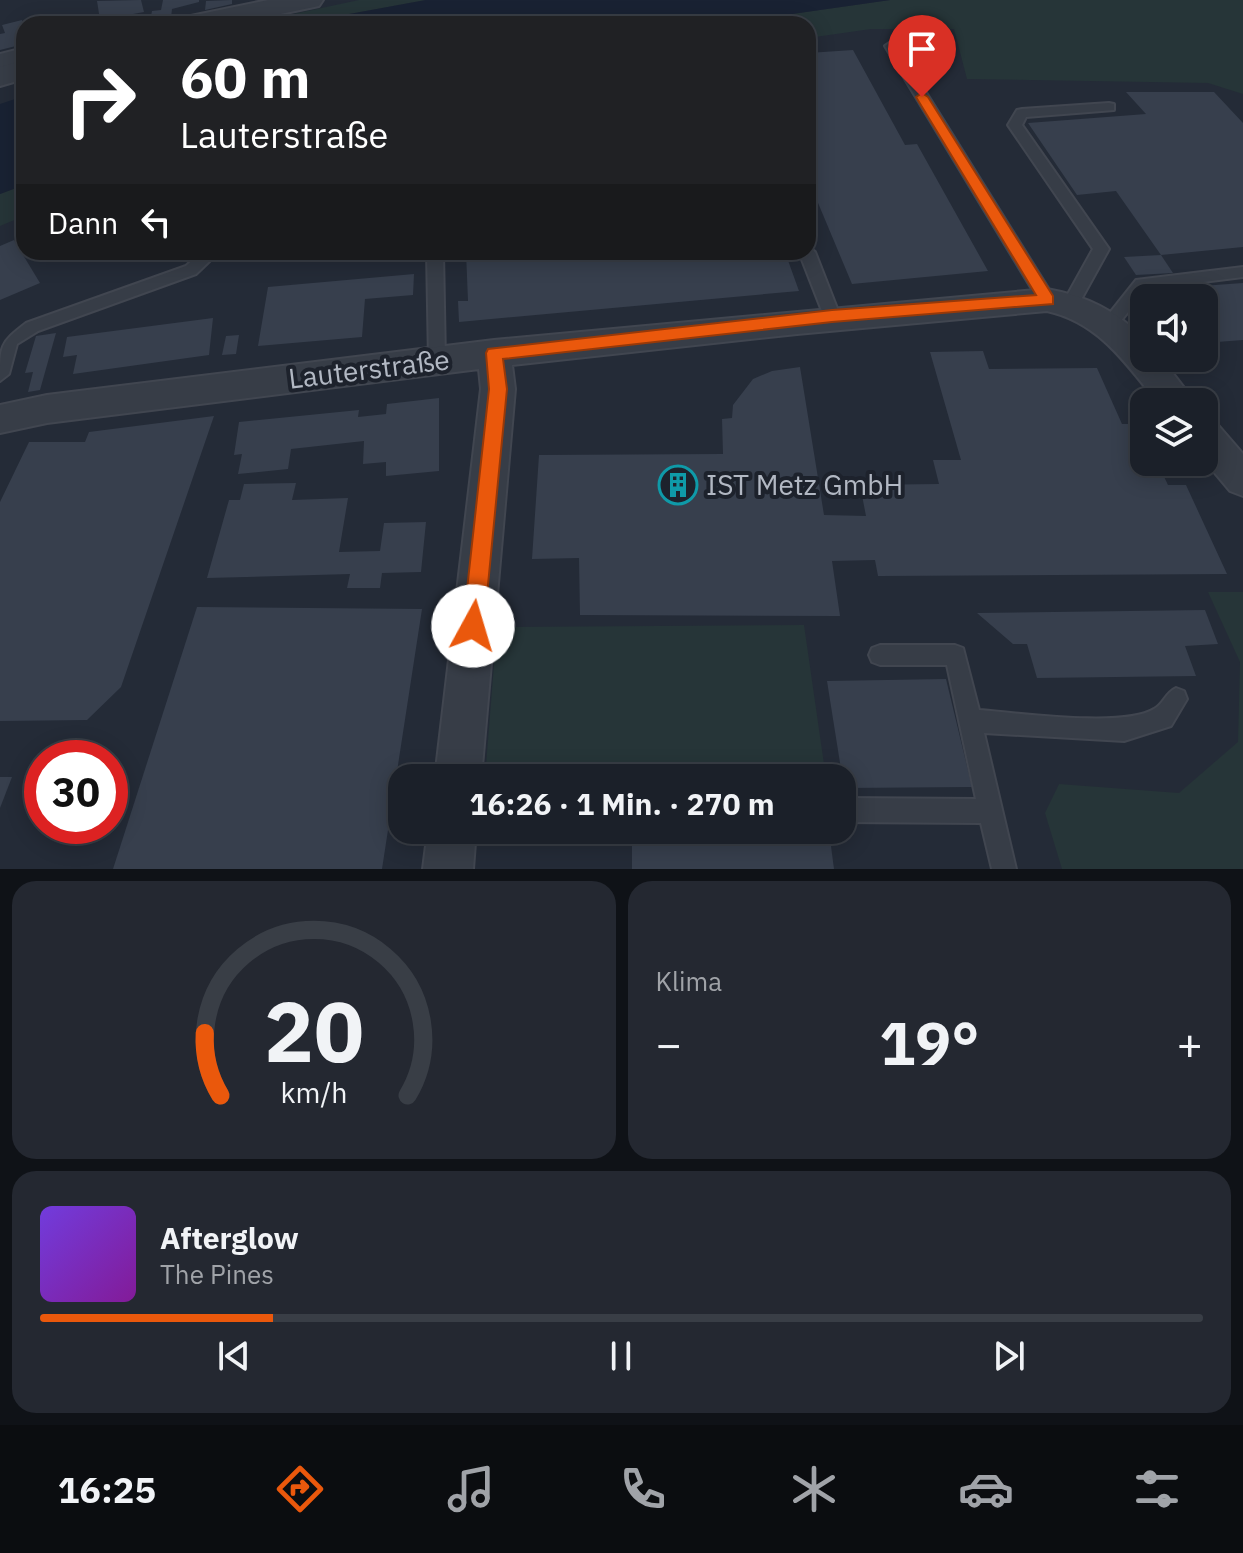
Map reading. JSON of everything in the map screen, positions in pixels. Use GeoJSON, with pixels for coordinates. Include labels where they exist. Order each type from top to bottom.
{"type":"FeatureCollection","features":[{"type":"Feature","properties":{"kind":"street"},"geometry":{"type":"LineString","coordinates":[[230,16],[309,0]]}},
{"type":"Feature","properties":{"kind":"street"},"geometry":{"type":"LineString","coordinates":[[1059,302],[1091,311],[1109,324],[1165,388]]}},
{"type":"Feature","properties":{"kind":"street","name":"Lauterstraße"},"geometry":{"type":"LineString","coordinates":[[0,419],[47,409],[494,353],[832,316],[1059,302]]}},
{"type":"Feature","properties":{"kind":"street"},"geometry":{"type":"LineString","coordinates":[[459,764],[498,389],[494,353]]}},
{"type":"Feature","properties":{"kind":"street"},"geometry":{"type":"LineString","coordinates":[[1218,451],[1243,480]]}},
{"type":"Feature","properties":{"kind":"street"},"geometry":{"type":"LineString","coordinates":[[448,869],[451,844]]}},
{"type":"Feature","properties":{"kind":"lane"},"geometry":{"type":"LineString","coordinates":[[891,46],[1059,302],[1101,249],[1015,125],[1022,113],[1109,107]]}},
{"type":"Feature","properties":{"kind":"lane"},"geometry":{"type":"LineString","coordinates":[[0,374],[10,341],[32,327],[191,270],[202,260]]}},
{"type":"Feature","properties":{"kind":"lane"},"geometry":{"type":"LineString","coordinates":[[435,260],[437,360]]}},
{"type":"Feature","properties":{"kind":"lane"},"geometry":{"type":"LineString","coordinates":[[810,260],[832,316]]}},
{"type":"Feature","properties":{"kind":"lane"},"geometry":{"type":"LineString","coordinates":[[1109,324],[1142,284],[1243,272]]}},
{"type":"Feature","properties":{"kind":"lane"},"geometry":{"type":"LineString","coordinates":[[880,655],[955,655],[1004,869]]}},
{"type":"Feature","properties":{"kind":"lane"},"geometry":{"type":"LineString","coordinates":[[970,721],[1124,730],[1163,718],[1176,699]]}},
{"type":"Feature","properties":{"kind":"lane"},"geometry":{"type":"LineString","coordinates":[[856,810],[990,811]]}},
{"type":"Feature","properties":{"kind":"shaded area"},"geometry":{"type":"Polygon","coordinates":[[[359,0],[426,0],[339,16],[284,16],[359,0]]]}},
{"type":"Feature","properties":{"kind":"shaded area"},"geometry":{"type":"Polygon","coordinates":[[[890,0],[1243,0],[1243,94],[1208,83],[967,79],[954,29],[871,29],[816,37],[816,16],[777,16],[890,0]]]}},
{"type":"Feature","properties":{"kind":"shaded area"},"geometry":{"type":"Polygon","coordinates":[[[16,188],[16,219],[0,226],[0,194],[16,188]]]}},
{"type":"Feature","properties":{"kind":"shaded area"},"geometry":{"type":"Polygon","coordinates":[[[1208,592],[1243,592],[1243,869],[1062,869],[1045,813],[1059,784],[1179,793],[1238,742],[1240,662],[1208,592]]]}},
{"type":"Feature","properties":{"kind":"shaded area"},"geometry":{"type":"Polygon","coordinates":[[[804,625],[824,764],[486,764],[497,627],[804,625]]]}},
{"type":"Feature","properties":{"kind":"water"},"geometry":{"type":"Polygon","coordinates":[[[426,0],[890,0],[777,16],[339,16],[426,0]]]}},
{"type":"Feature","properties":{"kind":"water"},"geometry":{"type":"Polygon","coordinates":[[[16,99],[16,188],[0,194],[0,104],[16,99]]]}},
{"type":"Feature","properties":{"kind":"building"},"geometry":{"type":"Polygon","coordinates":[[[141,0],[144,12],[99,16],[97,1],[141,0]]]}},
{"type":"Feature","properties":{"kind":"building"},"geometry":{"type":"Polygon","coordinates":[[[163,0],[199,0],[172,9],[171,16],[151,16],[152,11],[161,10],[163,0]]]}},
{"type":"Feature","properties":{"kind":"building"},"geometry":{"type":"Polygon","coordinates":[[[232,0],[232,4],[205,10],[206,1],[232,0]]]}},
{"type":"Feature","properties":{"kind":"building"},"geometry":{"type":"Polygon","coordinates":[[[16,22],[16,46],[0,50],[0,34],[5,33],[2,25],[16,22]]]}},
{"type":"Feature","properties":{"kind":"building"},"geometry":{"type":"Polygon","coordinates":[[[853,50],[905,145],[917,144],[988,271],[852,284],[816,198],[816,52],[853,50]]]}},
{"type":"Feature","properties":{"kind":"building"},"geometry":{"type":"Polygon","coordinates":[[[1126,92],[1214,92],[1243,123],[1243,247],[1161,255],[1116,191],[1077,195],[1028,123],[1146,114],[1126,92]]]}},
{"type":"Feature","properties":{"kind":"building"},"geometry":{"type":"Polygon","coordinates":[[[14,240],[16,260],[26,260],[40,283],[0,300],[0,246],[14,240]]]}},
{"type":"Feature","properties":{"kind":"building"},"geometry":{"type":"Polygon","coordinates":[[[1161,255],[1173,273],[1136,275],[1124,257],[1161,255]]]}},
{"type":"Feature","properties":{"kind":"building"},"geometry":{"type":"Polygon","coordinates":[[[466,260],[788,260],[799,291],[459,322],[458,301],[468,301],[466,260]]]}},
{"type":"Feature","properties":{"kind":"building"},"geometry":{"type":"Polygon","coordinates":[[[414,274],[413,295],[365,299],[362,337],[258,346],[268,287],[414,274]]]}},
{"type":"Feature","properties":{"kind":"building"},"geometry":{"type":"Polygon","coordinates":[[[1243,283],[1243,340],[1218,342],[1218,285],[1243,283]]]}},
{"type":"Feature","properties":{"kind":"building"},"geometry":{"type":"Polygon","coordinates":[[[213,318],[209,355],[73,374],[77,355],[63,357],[67,337],[213,318]]]}},
{"type":"Feature","properties":{"kind":"building"},"geometry":{"type":"Polygon","coordinates":[[[56,333],[40,390],[28,392],[33,372],[25,373],[36,336],[56,333]]]}},
{"type":"Feature","properties":{"kind":"building"},"geometry":{"type":"Polygon","coordinates":[[[239,335],[236,354],[222,355],[226,336],[239,335]]]}},
{"type":"Feature","properties":{"kind":"building"},"geometry":{"type":"Polygon","coordinates":[[[983,351],[989,369],[1097,368],[1122,424],[1130,424],[1130,476],[1164,476],[1168,485],[1186,485],[1227,574],[878,576],[875,560],[832,561],[840,616],[580,615],[579,558],[532,559],[539,455],[723,454],[722,419],[732,418],[733,405],[753,379],[772,371],[800,367],[824,515],[866,516],[860,485],[939,484],[933,460],[961,460],[930,352],[983,351]]]}},
{"type":"Feature","properties":{"kind":"building"},"geometry":{"type":"Polygon","coordinates":[[[439,398],[439,471],[386,476],[386,462],[363,464],[364,441],[291,449],[288,469],[238,474],[242,454],[234,455],[239,422],[359,410],[358,417],[386,414],[387,404],[439,398]]]}},
{"type":"Feature","properties":{"kind":"building"},"geometry":{"type":"Polygon","coordinates":[[[214,416],[121,687],[87,720],[0,721],[0,502],[29,442],[85,442],[89,432],[214,416]]]}},
{"type":"Feature","properties":{"kind":"building"},"geometry":{"type":"Polygon","coordinates":[[[296,483],[292,500],[348,498],[339,552],[380,551],[384,523],[426,522],[421,572],[382,573],[380,588],[347,588],[350,574],[207,578],[229,500],[240,500],[244,484],[296,483]]]}},
{"type":"Feature","properties":{"kind":"building"},"geometry":{"type":"Polygon","coordinates":[[[197,607],[422,609],[398,764],[388,764],[388,830],[382,869],[113,869],[121,844],[128,844],[128,822],[197,607]]]}},
{"type":"Feature","properties":{"kind":"building"},"geometry":{"type":"Polygon","coordinates":[[[1205,610],[1218,644],[1185,646],[1196,676],[1037,678],[1027,644],[1013,644],[977,613],[1205,610]]]}},
{"type":"Feature","properties":{"kind":"building"},"geometry":{"type":"Polygon","coordinates":[[[946,679],[972,787],[856,788],[856,764],[840,764],[827,681],[946,679]]]}},
{"type":"Feature","properties":{"kind":"building"},"geometry":{"type":"Polygon","coordinates":[[[0,777],[12,777],[0,808],[0,777]]]}},
{"type":"Feature","properties":{"kind":"building"},"geometry":{"type":"Polygon","coordinates":[[[632,844],[831,844],[834,869],[632,869],[632,844]]]}},
{"type":"Feature","properties":{"kind":"place","name":"IST Metz GmbH"},"geometry":{"type":"Point","coordinates":[678,485]}},
{"type":"Feature","properties":{"kind":"route"},"geometry":{"type":"LineString","coordinates":[[473,626],[498,389],[494,353],[832,316],[1047,300],[922,97]]}}]}
